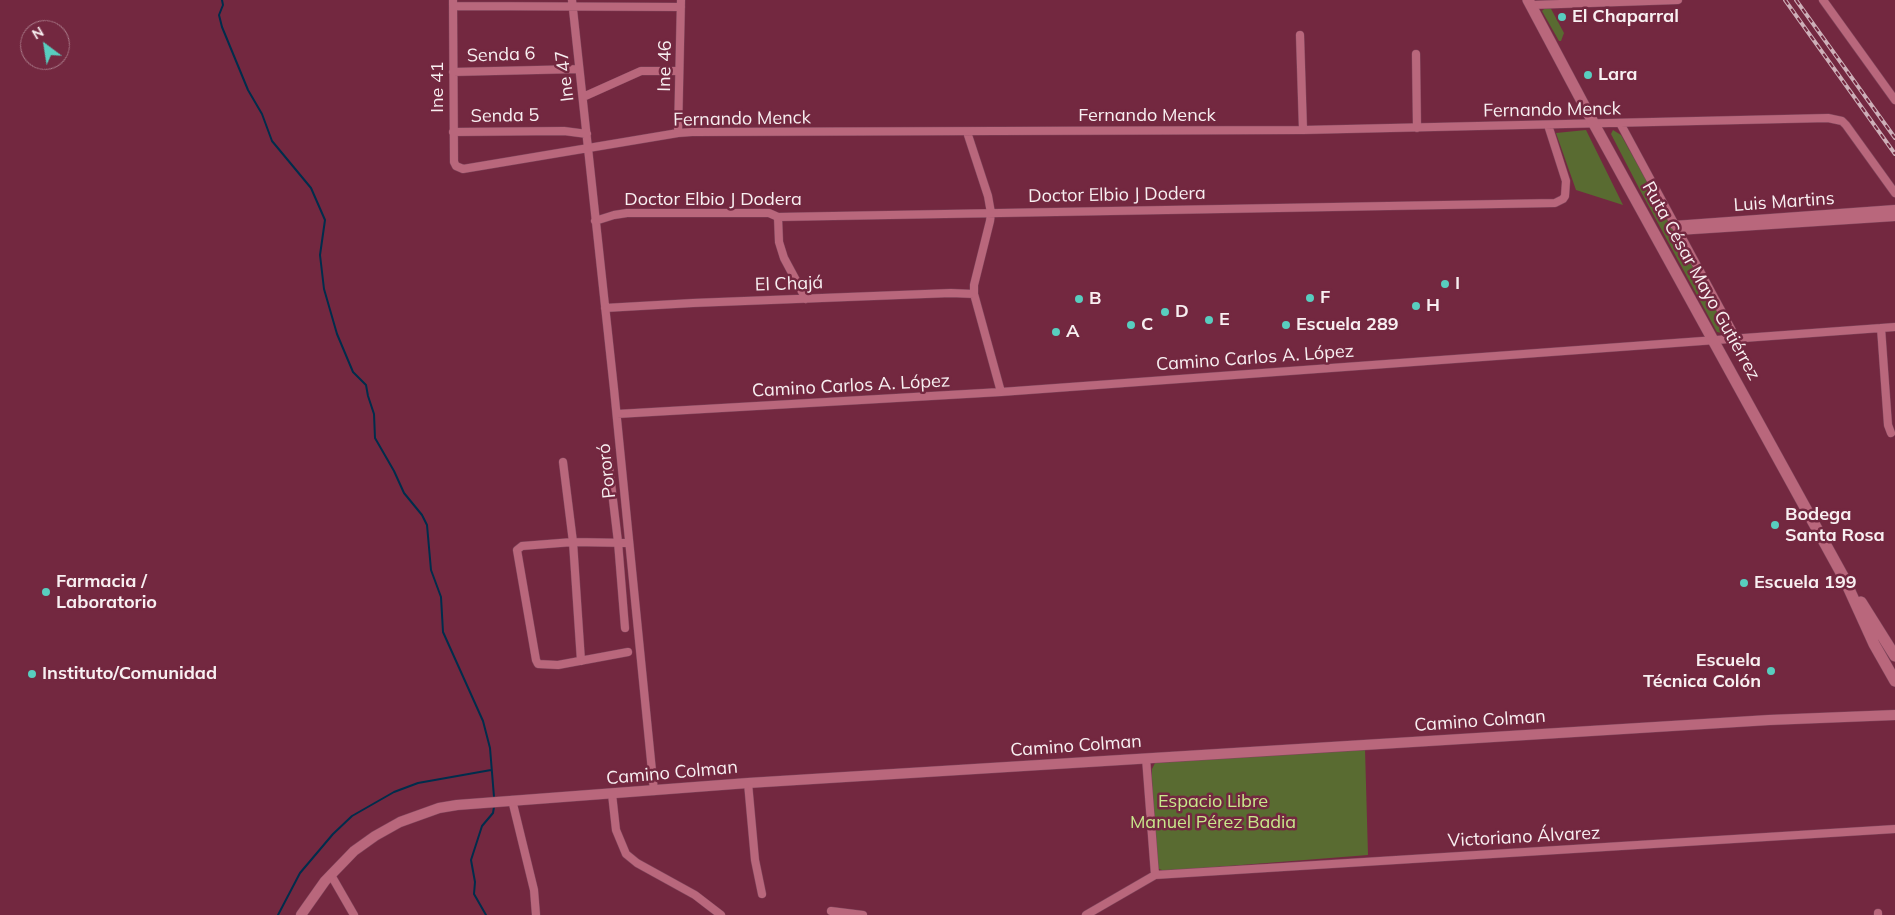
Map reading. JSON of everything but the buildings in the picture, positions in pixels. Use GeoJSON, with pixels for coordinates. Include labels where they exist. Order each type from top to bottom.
{"type":"FeatureCollection","features":[{"type":"Feature","properties":{"kind":"main road","name":"Ruta César Mayo Gutiérrez"},"geometry":{"type":"LineString","coordinates":[[1530,2],[1594,124],[1844,578],[1895,656]]}},
{"type":"Feature","properties":{"kind":"main road","name":"Ruta César Mayo Gutiérrez"},"geometry":{"type":"LineString","coordinates":[[1844,578],[1874,644],[1895,681]]}},
{"type":"Feature","properties":{"kind":"main road"},"geometry":{"type":"LineString","coordinates":[[1883,660],[1895,669]]}},
{"type":"Feature","properties":{"kind":"street"},"geometry":{"type":"LineString","coordinates":[[1530,2],[1678,0]]}},
{"type":"Feature","properties":{"kind":"street"},"geometry":{"type":"LineString","coordinates":[[1823,0],[1894,98]]}},
{"type":"Feature","properties":{"kind":"street"},"geometry":{"type":"LineString","coordinates":[[453,3],[681,4]]}},
{"type":"Feature","properties":{"kind":"street","name":"Ine 41"},"geometry":{"type":"LineString","coordinates":[[453,3],[453,132],[454,162],[456,166]]}},
{"type":"Feature","properties":{"kind":"street","name":"Ine 47"},"geometry":{"type":"LineString","coordinates":[[573,3],[587,149]]}},
{"type":"Feature","properties":{"kind":"street","name":"Ine 46"},"geometry":{"type":"LineString","coordinates":[[678,133],[681,4]]}},
{"type":"Feature","properties":{"kind":"street"},"geometry":{"type":"LineString","coordinates":[[1300,35],[1303,130]]}},
{"type":"Feature","properties":{"kind":"street"},"geometry":{"type":"LineString","coordinates":[[1416,54],[1417,128]]}},
{"type":"Feature","properties":{"kind":"street","name":"Senda 6"},"geometry":{"type":"LineString","coordinates":[[453,72],[579,69]]}},
{"type":"Feature","properties":{"kind":"street"},"geometry":{"type":"LineString","coordinates":[[583,97],[641,71],[679,71]]}},
{"type":"Feature","properties":{"kind":"street","name":"Fernando Menck"},"geometry":{"type":"LineString","coordinates":[[456,166],[463,169],[678,133],[1303,130],[1828,118],[1841,121],[1850,130],[1895,193]]}},
{"type":"Feature","properties":{"kind":"street","name":"Ruta César Mayo Gutiérrez"},"geometry":{"type":"LineString","coordinates":[[1620,124],[1736,338]]}},
{"type":"Feature","properties":{"kind":"street","name":"Doctor Elbio J Dodera"},"geometry":{"type":"LineString","coordinates":[[596,221],[614,214],[627,213],[769,213],[778,217],[1555,203],[1565,196],[1566,181],[1548,125]]}},
{"type":"Feature","properties":{"kind":"street","name":"Senda 5"},"geometry":{"type":"LineString","coordinates":[[453,132],[564,131],[587,134]]}},
{"type":"Feature","properties":{"kind":"street"},"geometry":{"type":"LineString","coordinates":[[967,132],[988,196],[990,213],[990,221],[974,285],[974,294],[1001,392]]}},
{"type":"Feature","properties":{"kind":"street","name":"Pororó"},"geometry":{"type":"LineString","coordinates":[[587,149],[654,790]]}},
{"type":"Feature","properties":{"kind":"street","name":"Luis Martins"},"geometry":{"type":"LineString","coordinates":[[1676,228],[1895,209]]}},
{"type":"Feature","properties":{"kind":"street"},"geometry":{"type":"LineString","coordinates":[[778,217],[779,242],[784,258],[806,299]]}},
{"type":"Feature","properties":{"kind":"street","name":"Luis Martins"},"geometry":{"type":"LineString","coordinates":[[1676,228],[1895,217]]}},
{"type":"Feature","properties":{"kind":"street","name":"El Chajá"},"geometry":{"type":"LineString","coordinates":[[605,308],[951,293],[974,294]]}},
{"type":"Feature","properties":{"kind":"street","name":"Camino Carlos A. López"},"geometry":{"type":"LineString","coordinates":[[616,414],[1001,392],[1895,327]]}},
{"type":"Feature","properties":{"kind":"street"},"geometry":{"type":"LineString","coordinates":[[1881,328],[1888,425],[1891,433]]}},
{"type":"Feature","properties":{"kind":"street"},"geometry":{"type":"LineString","coordinates":[[608,458],[618,542],[625,628]]}},
{"type":"Feature","properties":{"kind":"street"},"geometry":{"type":"LineString","coordinates":[[563,462],[573,542],[581,661]]}},
{"type":"Feature","properties":{"kind":"street"},"geometry":{"type":"LineString","coordinates":[[628,652],[581,661],[542,665],[536,660],[517,550],[522,546],[573,542],[629,543]]}},
{"type":"Feature","properties":{"kind":"street","name":"Camino Colman"},"geometry":{"type":"LineString","coordinates":[[301,915],[315,894],[354,851],[382,832],[409,818],[439,808],[457,805],[748,783],[1893,713]]}},
{"type":"Feature","properties":{"kind":"street"},"geometry":{"type":"LineString","coordinates":[[1086,915],[1155,875],[1146,758]]}},
{"type":"Feature","properties":{"kind":"street"},"geometry":{"type":"LineString","coordinates":[[748,783],[755,860],[762,894]]}},
{"type":"Feature","properties":{"kind":"street"},"geometry":{"type":"LineString","coordinates":[[612,794],[616,830],[626,854],[637,863],[703,900],[721,915]]}},
{"type":"Feature","properties":{"kind":"street"},"geometry":{"type":"LineString","coordinates":[[512,800],[534,890],[536,915]]}},
{"type":"Feature","properties":{"kind":"street","name":"Victoriano Álvarez"},"geometry":{"type":"LineString","coordinates":[[1155,875],[1895,829]]}},
{"type":"Feature","properties":{"kind":"street"},"geometry":{"type":"LineString","coordinates":[[331,875],[354,915]]}},
{"type":"Feature","properties":{"kind":"street"},"geometry":{"type":"LineString","coordinates":[[831,911],[863,915]]}},
{"type":"Feature","properties":{"kind":"green space"},"geometry":{"type":"Polygon","coordinates":[[[1550,7],[1564,33],[1561,41],[1559,41],[1542,11],[1550,7]]]}},
{"type":"Feature","properties":{"kind":"green space"},"geometry":{"type":"Polygon","coordinates":[[[1586,130],[1623,205],[1576,190],[1556,133],[1586,130]]]}},
{"type":"Feature","properties":{"kind":"green space"},"geometry":{"type":"Polygon","coordinates":[[[1613,130],[1621,135],[1667,217],[1724,324],[1725,330],[1722,333],[1717,332],[1641,192],[1611,134],[1613,130]]]}},
{"type":"Feature","properties":{"kind":"green space","name":"Espacio Libre Manuel Pérez Badia"},"geometry":{"type":"Polygon","coordinates":[[[1365,749],[1368,855],[1165,871],[1159,869],[1155,861],[1152,769],[1155,763],[1365,749]]]}},
{"type":"Feature","properties":{"kind":"waterway"},"geometry":{"type":"LineString","coordinates":[[222,0],[223,5],[219,15],[222,27],[248,90],[262,114],[272,141],[311,188],[325,220],[320,255],[324,289],[337,334],[353,372],[366,385],[374,414],[375,438],[404,493],[422,515],[427,525],[431,570],[441,597],[443,632],[483,721],[490,748],[494,797]]}},
{"type":"Feature","properties":{"kind":"waterway"},"geometry":{"type":"LineString","coordinates":[[278,915],[300,873],[333,834],[352,816],[394,792],[418,783],[491,770]]}},
{"type":"Feature","properties":{"kind":"waterway"},"geometry":{"type":"LineString","coordinates":[[486,915],[474,894],[475,882],[471,860],[482,826],[493,813],[494,807]]}},
{"type":"Feature","properties":{"kind":"railway"},"geometry":{"type":"LineString","coordinates":[[1785,0],[1895,154]]}},
{"type":"Feature","properties":{"kind":"railway"},"geometry":{"type":"LineString","coordinates":[[1796,0],[1895,138]]}},
{"type":"Feature","properties":{"kind":"place","name":"El Chaparral"},"geometry":{"type":"Point","coordinates":[1562,17]}},
{"type":"Feature","properties":{"kind":"place","name":"Lara"},"geometry":{"type":"Point","coordinates":[1588,75]}},
{"type":"Feature","properties":{"kind":"place","name":"I"},"geometry":{"type":"Point","coordinates":[1445,284]}},
{"type":"Feature","properties":{"kind":"place","name":"F"},"geometry":{"type":"Point","coordinates":[1310,298]}},
{"type":"Feature","properties":{"kind":"place","name":"B"},"geometry":{"type":"Point","coordinates":[1079,299]}},
{"type":"Feature","properties":{"kind":"place","name":"H"},"geometry":{"type":"Point","coordinates":[1416,306]}},
{"type":"Feature","properties":{"kind":"place","name":"D"},"geometry":{"type":"Point","coordinates":[1165,312]}},
{"type":"Feature","properties":{"kind":"place","name":"E"},"geometry":{"type":"Point","coordinates":[1209,320]}},
{"type":"Feature","properties":{"kind":"place","name":"C"},"geometry":{"type":"Point","coordinates":[1131,325]}},
{"type":"Feature","properties":{"kind":"place","name":"Escuela 289"},"geometry":{"type":"Point","coordinates":[1286,325]}},
{"type":"Feature","properties":{"kind":"place","name":"A"},"geometry":{"type":"Point","coordinates":[1056,332]}},
{"type":"Feature","properties":{"kind":"place","name":"Bodega Santa Rosa"},"geometry":{"type":"Point","coordinates":[1775,525]}},
{"type":"Feature","properties":{"kind":"place","name":"Escuela 199"},"geometry":{"type":"Point","coordinates":[1744,583]}},
{"type":"Feature","properties":{"kind":"place","name":"Farmacia / Laboratorio"},"geometry":{"type":"Point","coordinates":[46,592]}},
{"type":"Feature","properties":{"kind":"place","name":"Escuela Técnica Colón"},"geometry":{"type":"Point","coordinates":[1771,671]}},
{"type":"Feature","properties":{"kind":"place","name":"Instituto/Comunidad"},"geometry":{"type":"Point","coordinates":[32,674]}}]}
